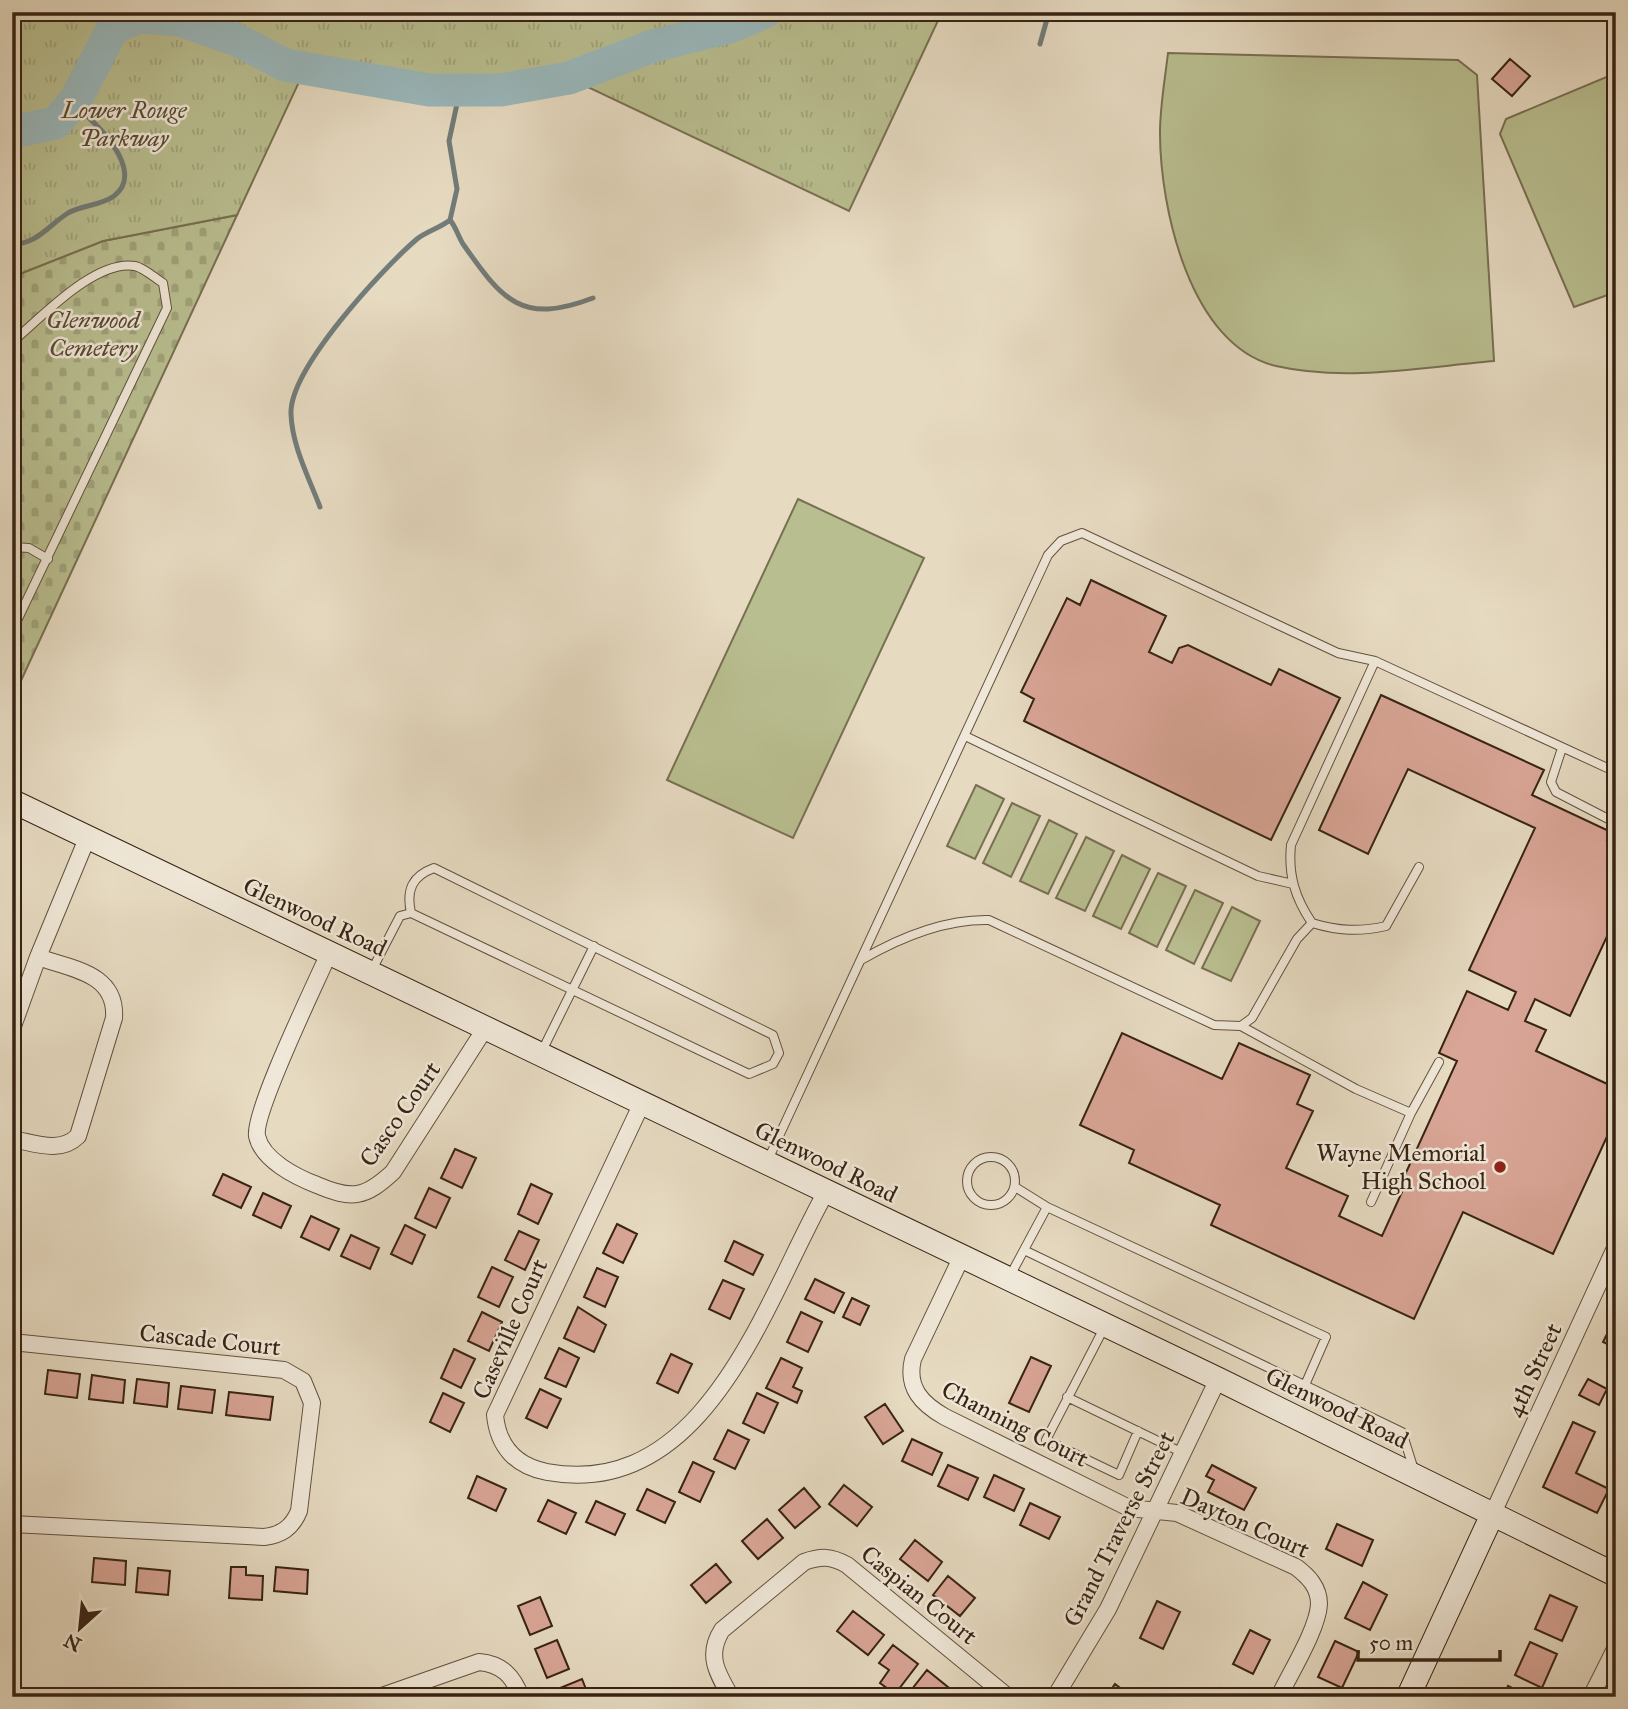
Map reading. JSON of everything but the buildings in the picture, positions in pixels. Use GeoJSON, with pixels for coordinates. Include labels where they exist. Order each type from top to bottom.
{"type":"FeatureCollection","features":[{"type":"Feature","properties":{"kind":"street","name":"Glenwood Road"},"geometry":{"type":"LineString","coordinates":[[12,801],[1218,1379],[1616,1574]]}},
{"type":"Feature","properties":{"kind":"street"},"geometry":{"type":"LineString","coordinates":[[12,1029],[38,957],[88,836]]}},
{"type":"Feature","properties":{"kind":"street","name":"Casco Court"},"geometry":{"type":"LineString","coordinates":[[329,953],[266,1098],[257,1134],[263,1150],[279,1164],[316,1185],[341,1194],[359,1195],[393,1172],[486,1027]]}},
{"type":"Feature","properties":{"kind":"street"},"geometry":{"type":"LineString","coordinates":[[12,1139],[57,1147],[66,1146],[78,1136],[114,1018],[113,999],[102,981],[38,957]]}},
{"type":"Feature","properties":{"kind":"street","name":"Caseville Court"},"geometry":{"type":"LineString","coordinates":[[642,1103],[495,1415],[501,1443],[517,1460],[532,1468],[568,1475],[608,1471],[635,1462],[675,1438],[709,1404],[746,1352],[826,1192]]}},
{"type":"Feature","properties":{"kind":"street","name":"4th Street"},"geometry":{"type":"LineString","coordinates":[[1493,1513],[1612,1265],[1616,1246]]}},
{"type":"Feature","properties":{"kind":"street","name":"Channing Court"},"geometry":{"type":"LineString","coordinates":[[962,1256],[913,1359],[911,1378],[919,1398],[945,1417],[1129,1508],[1157,1509]]}},
{"type":"Feature","properties":{"kind":"street","name":"Cascade Court"},"geometry":{"type":"LineString","coordinates":[[12,1342],[284,1370],[303,1381],[312,1403],[299,1511],[291,1526],[276,1535],[264,1538],[12,1524]]}},
{"type":"Feature","properties":{"kind":"street","name":"Grand Traverse Street"},"geometry":{"type":"LineString","coordinates":[[1055,1697],[1108,1609],[1218,1379]]}},
{"type":"Feature","properties":{"kind":"street","name":"Dayton Court"},"geometry":{"type":"LineString","coordinates":[[1157,1509],[1177,1513],[1296,1567],[1309,1577],[1319,1604],[1316,1618],[1279,1697]]}},
{"type":"Feature","properties":{"kind":"street"},"geometry":{"type":"LineString","coordinates":[[1408,1697],[1493,1513]]}},
{"type":"Feature","properties":{"kind":"street","name":"Caspian Court"},"geometry":{"type":"LineString","coordinates":[[731,1697],[713,1659],[716,1639],[722,1630],[804,1562],[818,1557],[833,1558],[847,1564],[1008,1697]]}},
{"type":"Feature","properties":{"kind":"street"},"geometry":{"type":"LineString","coordinates":[[1591,1697],[1616,1647]]}},
{"type":"Feature","properties":{"kind":"street"},"geometry":{"type":"LineString","coordinates":[[379,1697],[479,1662],[490,1663],[508,1673],[521,1697]]}},
{"type":"Feature","properties":{"kind":"lane"},"geometry":{"type":"LineString","coordinates":[[12,342],[74,290],[107,268],[136,266],[163,283],[167,308],[14,628]]}},
{"type":"Feature","properties":{"kind":"lane"},"geometry":{"type":"LineString","coordinates":[[766,1163],[1048,555],[1061,541],[1082,533],[1338,653],[1376,661],[1616,772]]}},
{"type":"Feature","properties":{"kind":"lane"},"geometry":{"type":"LineString","coordinates":[[12,547],[29,548],[48,559]]}},
{"type":"Feature","properties":{"kind":"lane"},"geometry":{"type":"LineString","coordinates":[[12,565],[14,628]]}},
{"type":"Feature","properties":{"kind":"lane"},"geometry":{"type":"LineString","coordinates":[[1376,661],[1290,845],[1289,868],[1299,904],[1312,923],[1334,930],[1369,930],[1386,926],[1419,867]]}},
{"type":"Feature","properties":{"kind":"lane"},"geometry":{"type":"LineString","coordinates":[[965,736],[1258,876],[1293,884]]}},
{"type":"Feature","properties":{"kind":"lane"},"geometry":{"type":"LineString","coordinates":[[1562,748],[1551,782],[1556,792],[1616,823]]}},
{"type":"Feature","properties":{"kind":"lane"},"geometry":{"type":"LineString","coordinates":[[370,972],[400,916],[411,913],[749,1074],[773,1064],[779,1053],[773,1035],[434,868],[419,873],[410,887],[408,899],[411,913]]}},
{"type":"Feature","properties":{"kind":"lane"},"geometry":{"type":"LineString","coordinates":[[860,961],[887,945],[922,932],[967,920],[989,920],[1214,1025],[1241,1026],[1356,1089],[1411,1113]]}},
{"type":"Feature","properties":{"kind":"lane"},"geometry":{"type":"LineString","coordinates":[[1241,1026],[1252,1018],[1297,939],[1312,923]]}},
{"type":"Feature","properties":{"kind":"lane"},"geometry":{"type":"LineString","coordinates":[[541,1054],[594,946]]}},
{"type":"Feature","properties":{"kind":"lane"},"geometry":{"type":"LineString","coordinates":[[1371,1202],[1411,1113],[1439,1062]]}},
{"type":"Feature","properties":{"kind":"lane"},"geometry":{"type":"LineString","coordinates":[[994,1157],[1002,1159],[1013,1171],[1015,1187],[1006,1200],[984,1204],[968,1189],[968,1174],[978,1161],[994,1157]]}},
{"type":"Feature","properties":{"kind":"lane"},"geometry":{"type":"LineString","coordinates":[[1015,1187],[1047,1207],[1326,1337],[1305,1385]]}},
{"type":"Feature","properties":{"kind":"lane"},"geometry":{"type":"LineString","coordinates":[[1009,1279],[1047,1207]]}},
{"type":"Feature","properties":{"kind":"lane"},"geometry":{"type":"LineString","coordinates":[[1024,1250],[1402,1432],[1415,1476]]}},
{"type":"Feature","properties":{"kind":"lane"},"geometry":{"type":"LineString","coordinates":[[1105,1325],[1081,1377],[1067,1397],[1046,1440],[1119,1475],[1138,1432]]}},
{"type":"Feature","properties":{"kind":"lane"},"geometry":{"type":"LineString","coordinates":[[1067,1397],[1184,1453]]}},
{"type":"Feature","properties":{"kind":"green space","name":"Lower Rouge Parkway"},"geometry":{"type":"Polygon","coordinates":[[[12,12],[942,12],[849,211],[569,78],[501,90],[429,90],[305,69],[237,215],[103,241],[12,277],[12,12]]]}},
{"type":"Feature","properties":{"kind":"green space"},"geometry":{"type":"Polygon","coordinates":[[[1168,53],[1458,60],[1477,75],[1494,361],[1385,372],[1303,371],[1276,366],[1246,353],[1222,332],[1202,303],[1186,270],[1166,198],[1160,133],[1168,53]]]}},
{"type":"Feature","properties":{"kind":"green space"},"geometry":{"type":"Polygon","coordinates":[[[1616,73],[1616,292],[1574,307],[1500,134],[1506,119],[1616,73]]]}},
{"type":"Feature","properties":{"kind":"green space","name":"Glenwood Cemetery"},"geometry":{"type":"Polygon","coordinates":[[[237,215],[12,700],[12,277],[103,241],[237,215]]]}},
{"type":"Feature","properties":{"kind":"green space"},"geometry":{"type":"Polygon","coordinates":[[[798,499],[924,558],[793,838],[667,780],[798,499]]]}},
{"type":"Feature","properties":{"kind":"green space"},"geometry":{"type":"Polygon","coordinates":[[[976,785],[1004,799],[975,859],[947,846],[976,785]]]}},
{"type":"Feature","properties":{"kind":"green space"},"geometry":{"type":"Polygon","coordinates":[[[1012,803],[1040,816],[1011,877],[983,863],[1012,803]]]}},
{"type":"Feature","properties":{"kind":"green space"},"geometry":{"type":"Polygon","coordinates":[[[1049,820],[1077,834],[1048,894],[1020,881],[1049,820]]]}},
{"type":"Feature","properties":{"kind":"green space"},"geometry":{"type":"Polygon","coordinates":[[[1086,837],[1114,851],[1085,911],[1056,898],[1086,837]]]}},
{"type":"Feature","properties":{"kind":"green space"},"geometry":{"type":"Polygon","coordinates":[[[1122,855],[1150,869],[1121,929],[1093,916],[1122,855]]]}},
{"type":"Feature","properties":{"kind":"green space"},"geometry":{"type":"Polygon","coordinates":[[[1158,873],[1186,886],[1157,947],[1129,933],[1158,873]]]}},
{"type":"Feature","properties":{"kind":"green space"},"geometry":{"type":"Polygon","coordinates":[[[1195,890],[1223,903],[1194,964],[1166,950],[1195,890]]]}},
{"type":"Feature","properties":{"kind":"green space"},"geometry":{"type":"Polygon","coordinates":[[[1232,907],[1260,921],[1231,981],[1202,968],[1232,907]]]}},
{"type":"Feature","properties":{"kind":"waterway"},"geometry":{"type":"LineString","coordinates":[[12,132],[56,123],[76,99],[113,28],[140,17],[180,20],[239,41],[285,65],[429,90],[501,90],[569,78],[653,46],[733,26],[765,12]]}},
{"type":"Feature","properties":{"kind":"waterway"},"geometry":{"type":"LineString","coordinates":[[1040,44],[1049,12]]}},
{"type":"Feature","properties":{"kind":"waterway"},"geometry":{"type":"LineString","coordinates":[[320,507],[294,438],[291,414],[294,395],[321,347],[361,296],[417,239],[450,220],[457,189],[449,141],[460,90]]}},
{"type":"Feature","properties":{"kind":"waterway"},"geometry":{"type":"LineString","coordinates":[[12,244],[35,238],[73,210],[109,199],[123,185],[125,173],[113,146],[103,132],[72,104]]}},
{"type":"Feature","properties":{"kind":"waterway"},"geometry":{"type":"LineString","coordinates":[[450,220],[477,264],[503,293],[516,302],[531,308],[548,309],[593,298]]}},
{"type":"Feature","properties":{"kind":"place","name":"Wayne Memorial High School"},"geometry":{"type":"Point","coordinates":[1500,1167]}}]}
